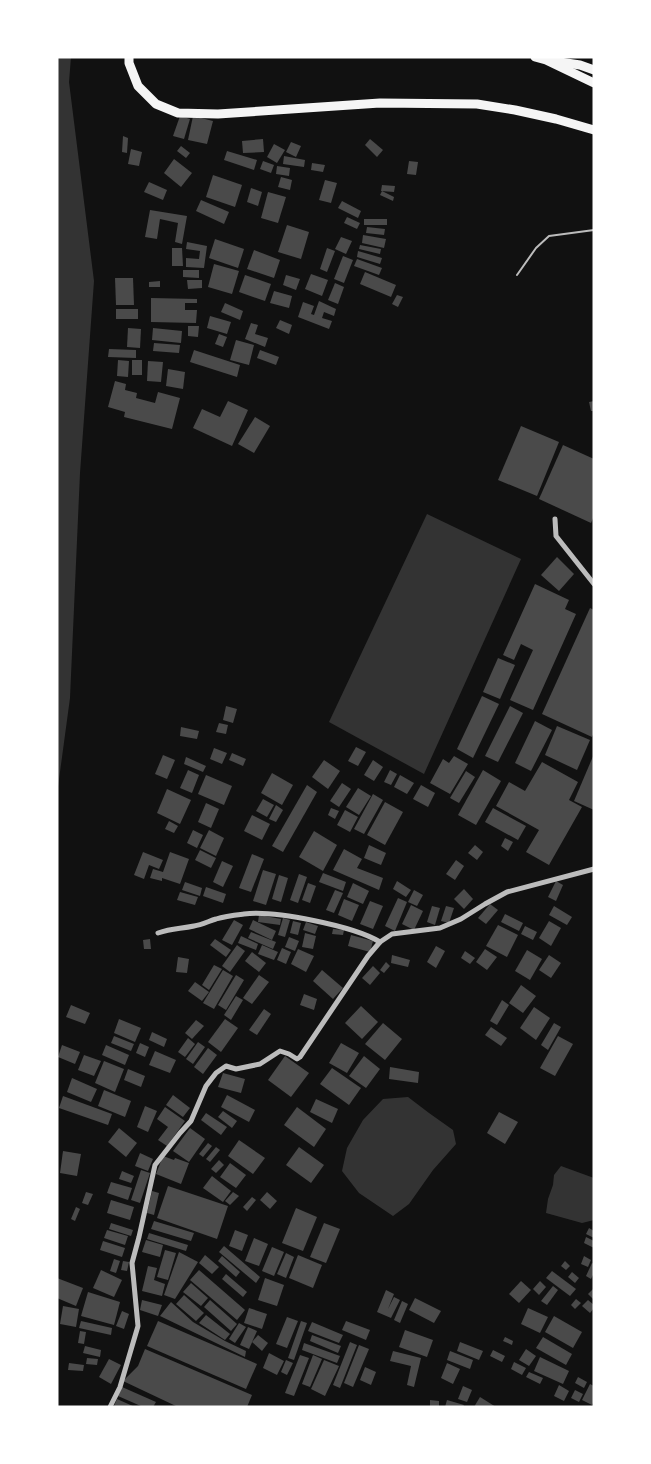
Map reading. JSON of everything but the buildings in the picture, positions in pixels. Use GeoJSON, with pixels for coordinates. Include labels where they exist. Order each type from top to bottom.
{"type":"FeatureCollection","features":[{"type":"Feature","properties":{"kind":"highway"},"geometry":{"type":"LineString","coordinates":[[129,57],[138,87],[156,104],[178,113],[218,114],[380,103],[477,104],[536,114],[594,130]]}},
{"type":"Feature","properties":{"kind":"highway"},"geometry":{"type":"LineString","coordinates":[[535,57],[594,83]]}},
{"type":"Feature","properties":{"kind":"highway"},"geometry":{"type":"LineString","coordinates":[[546,60],[564,61],[594,70]]}},
{"type":"Feature","properties":{"kind":"street"},"geometry":{"type":"LineString","coordinates":[[555,519],[556,536],[594,584]]}},
{"type":"Feature","properties":{"kind":"street"},"geometry":{"type":"LineString","coordinates":[[110,1407],[120,1387],[138,1326],[132,1263],[155,1165],[191,1121],[206,1086],[216,1072],[226,1066],[236,1069],[260,1064],[280,1051],[297,1059],[300,1057],[368,956],[380,942],[392,934],[440,928],[461,919],[507,892],[594,869]]}},
{"type":"Feature","properties":{"kind":"street"},"geometry":{"type":"LineString","coordinates":[[158,933],[247,913],[278,915],[329,924],[347,928],[380,942]]}},
{"type":"Feature","properties":{"kind":"lane"},"geometry":{"type":"LineString","coordinates":[[517,274],[536,248],[549,236],[594,230]]}},
{"type":"Feature","properties":{"kind":"shaded area"},"geometry":{"type":"Polygon","coordinates":[[[57,57],[71,57],[69,82],[94,281],[80,473],[70,698],[57,794],[57,57]]]}},
{"type":"Feature","properties":{"kind":"shaded area"},"geometry":{"type":"Polygon","coordinates":[[[427,514],[521,559],[424,774],[329,722],[427,514]]]}},
{"type":"Feature","properties":{"kind":"shaded area"},"geometry":{"type":"Polygon","coordinates":[[[408,1097],[453,1130],[456,1144],[433,1170],[409,1204],[393,1216],[359,1193],[342,1171],[347,1148],[363,1120],[383,1099],[408,1097]]]}},
{"type":"Feature","properties":{"kind":"shaded area"},"geometry":{"type":"Polygon","coordinates":[[[561,1166],[594,1178],[594,1220],[582,1223],[546,1213],[554,1175],[561,1166]]]}}]}
